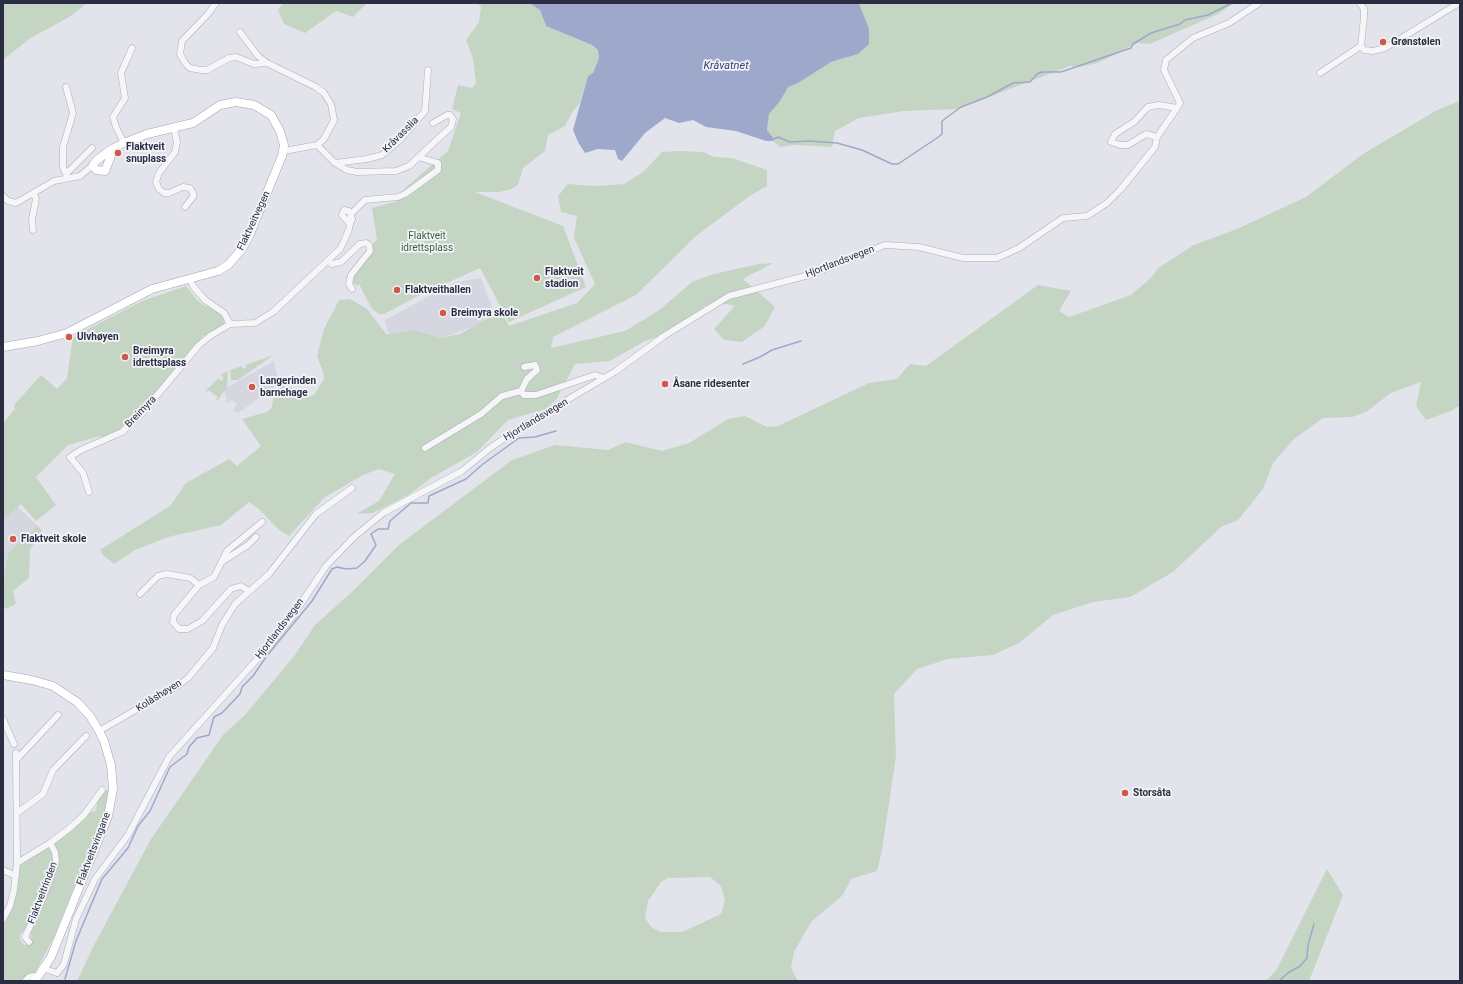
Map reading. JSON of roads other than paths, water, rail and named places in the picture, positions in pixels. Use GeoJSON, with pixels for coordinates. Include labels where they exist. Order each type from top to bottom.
{"type":"FeatureCollection","features":[{"type":"Feature","properties":{"kind":"main road"},"geometry":{"type":"LineString","coordinates":[[114,148],[105,171],[98,172],[93,165],[102,156],[114,148],[124,143],[147,134],[193,123],[225,104],[248,103],[260,108],[270,115],[277,123],[283,139],[284,151]]}},
{"type":"Feature","properties":{"kind":"main road","name":"Flaktveitvegen"},"geometry":{"type":"LineString","coordinates":[[3,347],[38,341],[67,333],[152,289],[190,280],[218,271],[234,260],[242,249],[267,194],[284,151]]}},
{"type":"Feature","properties":{"kind":"main road","name":"Flaktveitsvingane"},"geometry":{"type":"LineString","coordinates":[[3,675],[32,680],[53,686],[81,706],[99,731],[104,741],[111,765],[113,789],[108,816],[51,956],[34,978]]}},
{"type":"Feature","properties":{"kind":"street"},"geometry":{"type":"LineString","coordinates":[[216,3],[208,14],[182,41],[180,54],[185,63],[190,68],[207,70],[229,58],[236,57],[254,64],[267,63]]}},
{"type":"Feature","properties":{"kind":"street"},"geometry":{"type":"LineString","coordinates":[[1157,137],[1146,134],[1137,138],[1128,145],[1115,144],[1111,142],[1111,139],[1115,134],[1139,118],[1148,107],[1178,105],[1164,70],[1166,60],[1193,38],[1229,23],[1259,3]]}},
{"type":"Feature","properties":{"kind":"street"},"geometry":{"type":"LineString","coordinates":[[1320,73],[1361,46],[1364,9],[1360,3]]}},
{"type":"Feature","properties":{"kind":"street"},"geometry":{"type":"LineString","coordinates":[[1361,46],[1364,50],[1373,51],[1385,48],[1459,3]]}},
{"type":"Feature","properties":{"kind":"street"},"geometry":{"type":"LineString","coordinates":[[240,32],[251,49],[267,63],[316,87],[332,104],[334,120],[329,132],[317,145],[284,151]]}},
{"type":"Feature","properties":{"kind":"street"},"geometry":{"type":"LineString","coordinates":[[124,143],[113,117],[125,98],[121,73],[132,48]]}},
{"type":"Feature","properties":{"kind":"street","name":"Kråvasslia"},"geometry":{"type":"LineString","coordinates":[[335,163],[367,159],[382,155],[399,141],[425,111],[428,70]]}},
{"type":"Feature","properties":{"kind":"street"},"geometry":{"type":"LineString","coordinates":[[66,87],[73,113],[63,147],[63,167],[66,176]]}},
{"type":"Feature","properties":{"kind":"street","name":"Hjortlandsvegen"},"geometry":{"type":"LineString","coordinates":[[57,973],[64,964],[76,919],[95,879],[128,835],[170,757],[270,645],[326,566],[354,537],[383,512],[462,471],[490,448],[520,428],[604,378],[664,336],[729,296],[809,275],[877,247],[897,244],[910,245],[963,258],[988,260],[1003,257],[1063,218],[1083,217],[1099,209],[1117,194],[1154,147],[1157,137],[1178,105]]}},
{"type":"Feature","properties":{"kind":"street","name":"Kråvasslia"},"geometry":{"type":"LineString","coordinates":[[317,145],[335,163],[353,172],[390,172],[402,170],[451,127],[453,119],[450,115],[448,115],[433,123]]}},
{"type":"Feature","properties":{"kind":"street"},"geometry":{"type":"LineString","coordinates":[[174,128],[177,142],[175,152],[159,174],[156,182],[159,189],[164,193],[169,193],[183,187],[190,188],[193,193],[193,197],[185,207]]}},
{"type":"Feature","properties":{"kind":"street"},"geometry":{"type":"LineString","coordinates":[[66,176],[92,148]]}},
{"type":"Feature","properties":{"kind":"street"},"geometry":{"type":"LineString","coordinates":[[190,280],[199,294],[224,313],[230,324],[252,324],[266,318],[328,261],[344,241],[350,224],[351,214],[365,200],[398,197],[405,194],[438,170],[438,163],[418,157]]}},
{"type":"Feature","properties":{"kind":"street"},"geometry":{"type":"LineString","coordinates":[[3,196],[8,201],[16,202],[34,194],[54,181],[66,176],[80,176],[93,165]]}},
{"type":"Feature","properties":{"kind":"street"},"geometry":{"type":"LineString","coordinates":[[33,230],[32,219],[36,199],[34,194]]}},
{"type":"Feature","properties":{"kind":"street"},"geometry":{"type":"LineString","coordinates":[[350,224],[342,211],[346,210],[351,214]]}},
{"type":"Feature","properties":{"kind":"street"},"geometry":{"type":"LineString","coordinates":[[328,261],[332,264],[341,262],[360,244],[366,243],[369,245],[370,251],[351,276],[349,284],[352,289]]}},
{"type":"Feature","properties":{"kind":"street","name":"Breimyra"},"geometry":{"type":"LineString","coordinates":[[89,492],[83,473],[70,457],[81,450],[122,432],[143,412],[199,346],[210,336],[230,324]]}},
{"type":"Feature","properties":{"kind":"street"},"geometry":{"type":"LineString","coordinates":[[521,391],[527,379],[537,370],[534,365],[524,367]]}},
{"type":"Feature","properties":{"kind":"street","name":"Hjortlandsvegen"},"geometry":{"type":"LineString","coordinates":[[425,448],[481,414],[502,396],[521,391],[524,395],[536,395],[595,375],[604,378]]}},
{"type":"Feature","properties":{"kind":"street","name":"Kolåshøyen"},"geometry":{"type":"LineString","coordinates":[[99,731],[179,685],[188,678],[214,648],[227,614],[235,604],[269,574],[316,514],[352,488]]}},
{"type":"Feature","properties":{"kind":"street"},"geometry":{"type":"LineString","coordinates":[[249,591],[246,587],[236,586],[231,589],[202,621],[188,629],[179,629],[173,622],[174,615],[199,585],[214,577],[227,551],[262,522]]}},
{"type":"Feature","properties":{"kind":"street"},"geometry":{"type":"LineString","coordinates":[[223,561],[248,545],[256,537]]}},
{"type":"Feature","properties":{"kind":"street"},"geometry":{"type":"LineString","coordinates":[[140,594],[158,576],[167,574],[190,578],[199,585]]}},
{"type":"Feature","properties":{"kind":"street"},"geometry":{"type":"LineString","coordinates":[[3,919],[10,906],[16,876],[17,756],[58,715]]}},
{"type":"Feature","properties":{"kind":"street"},"geometry":{"type":"LineString","coordinates":[[3,719],[14,744]]}},
{"type":"Feature","properties":{"kind":"street"},"geometry":{"type":"LineString","coordinates":[[17,813],[43,794],[49,776],[56,766],[86,736]]}},
{"type":"Feature","properties":{"kind":"street","name":"Flaktveitrinden"},"geometry":{"type":"LineString","coordinates":[[17,863],[50,843],[84,815],[102,790]]}},
{"type":"Feature","properties":{"kind":"street","name":"Flaktveitrinden"},"geometry":{"type":"LineString","coordinates":[[29,942],[25,937],[43,897],[56,861],[56,855],[50,843]]}},
{"type":"Feature","properties":{"kind":"street"},"geometry":{"type":"LineString","coordinates":[[3,870],[16,876]]}},
{"type":"Feature","properties":{"kind":"street"},"geometry":{"type":"LineString","coordinates":[[42,968],[57,973],[60,981]]}},
{"type":"Feature","properties":{"kind":"street","name":"Flaktveitsvingane"},"geometry":{"type":"LineString","coordinates":[[24,981],[29,977],[34,978]]}},
{"type":"Feature","properties":{"kind":"water","name":"Kråvatnet"},"geometry":{"type":"Polygon","coordinates":[[[529,3],[859,3],[869,29],[869,44],[858,54],[831,62],[798,83],[788,87],[780,101],[769,114],[767,130],[774,139],[773,141],[766,141],[736,131],[706,127],[693,120],[679,123],[665,118],[645,133],[622,161],[618,159],[615,150],[598,149],[585,153],[573,130],[588,76],[593,73],[599,58],[598,50],[592,45],[546,26],[540,10],[529,3]]]}},
{"type":"Feature","properties":{"kind":"waterway"},"geometry":{"type":"LineString","coordinates":[[774,139],[778,137],[790,142],[810,141],[837,143],[862,150],[892,164],[898,164],[942,134],[942,121],[961,107],[987,97],[1013,83],[1030,82],[1037,74],[1042,72],[1061,72],[1131,48],[1133,44],[1151,33],[1180,24],[1185,20],[1208,15],[1232,3]]}},
{"type":"Feature","properties":{"kind":"waterway"},"geometry":{"type":"LineString","coordinates":[[743,364],[772,350],[801,341]]}},
{"type":"Feature","properties":{"kind":"waterway"},"geometry":{"type":"LineString","coordinates":[[65,979],[76,941],[102,879],[128,848],[138,826],[150,811],[170,767],[187,754],[189,747],[197,738],[209,735],[214,717],[222,713],[240,694],[242,687],[253,676],[266,657],[312,601],[332,569],[337,567],[346,569],[357,568],[365,561],[376,545],[371,534],[378,529],[388,529],[390,521],[411,503],[428,503],[429,496],[466,479],[483,464],[519,438],[535,437],[556,431]]}},
{"type":"Feature","properties":{"kind":"waterway"},"geometry":{"type":"LineString","coordinates":[[1279,981],[1288,973],[1300,966],[1307,958],[1308,945],[1314,924]]}},
{"type":"Feature","properties":{"kind":"place","name":"Grønstølen"},"geometry":{"type":"Point","coordinates":[1383,42]}},
{"type":"Feature","properties":{"kind":"place","name":"Flaktveit snuplass"},"geometry":{"type":"Point","coordinates":[118,153]}},
{"type":"Feature","properties":{"kind":"place","name":"Flaktveit stadion"},"geometry":{"type":"Point","coordinates":[537,278]}},
{"type":"Feature","properties":{"kind":"place","name":"Flaktveithallen"},"geometry":{"type":"Point","coordinates":[397,290]}},
{"type":"Feature","properties":{"kind":"place","name":"Breimyra skole"},"geometry":{"type":"Point","coordinates":[443,313]}},
{"type":"Feature","properties":{"kind":"place","name":"Ulvhøyen"},"geometry":{"type":"Point","coordinates":[69,337]}},
{"type":"Feature","properties":{"kind":"place","name":"Breimyra idrettsplass"},"geometry":{"type":"Point","coordinates":[125,357]}},
{"type":"Feature","properties":{"kind":"place","name":"Åsane ridesenter"},"geometry":{"type":"Point","coordinates":[665,384]}},
{"type":"Feature","properties":{"kind":"place","name":"Langerinden barnehage"},"geometry":{"type":"Point","coordinates":[252,387]}},
{"type":"Feature","properties":{"kind":"place","name":"Flaktveit skole"},"geometry":{"type":"Point","coordinates":[13,539]}},
{"type":"Feature","properties":{"kind":"place","name":"Storsåta"},"geometry":{"type":"Point","coordinates":[1125,793]}},
{"type":"Feature","properties":{"kind":"park label","name":"Flaktveit idrettsplass"},"geometry":{"type":"Point","coordinates":[427,242]}}]}
